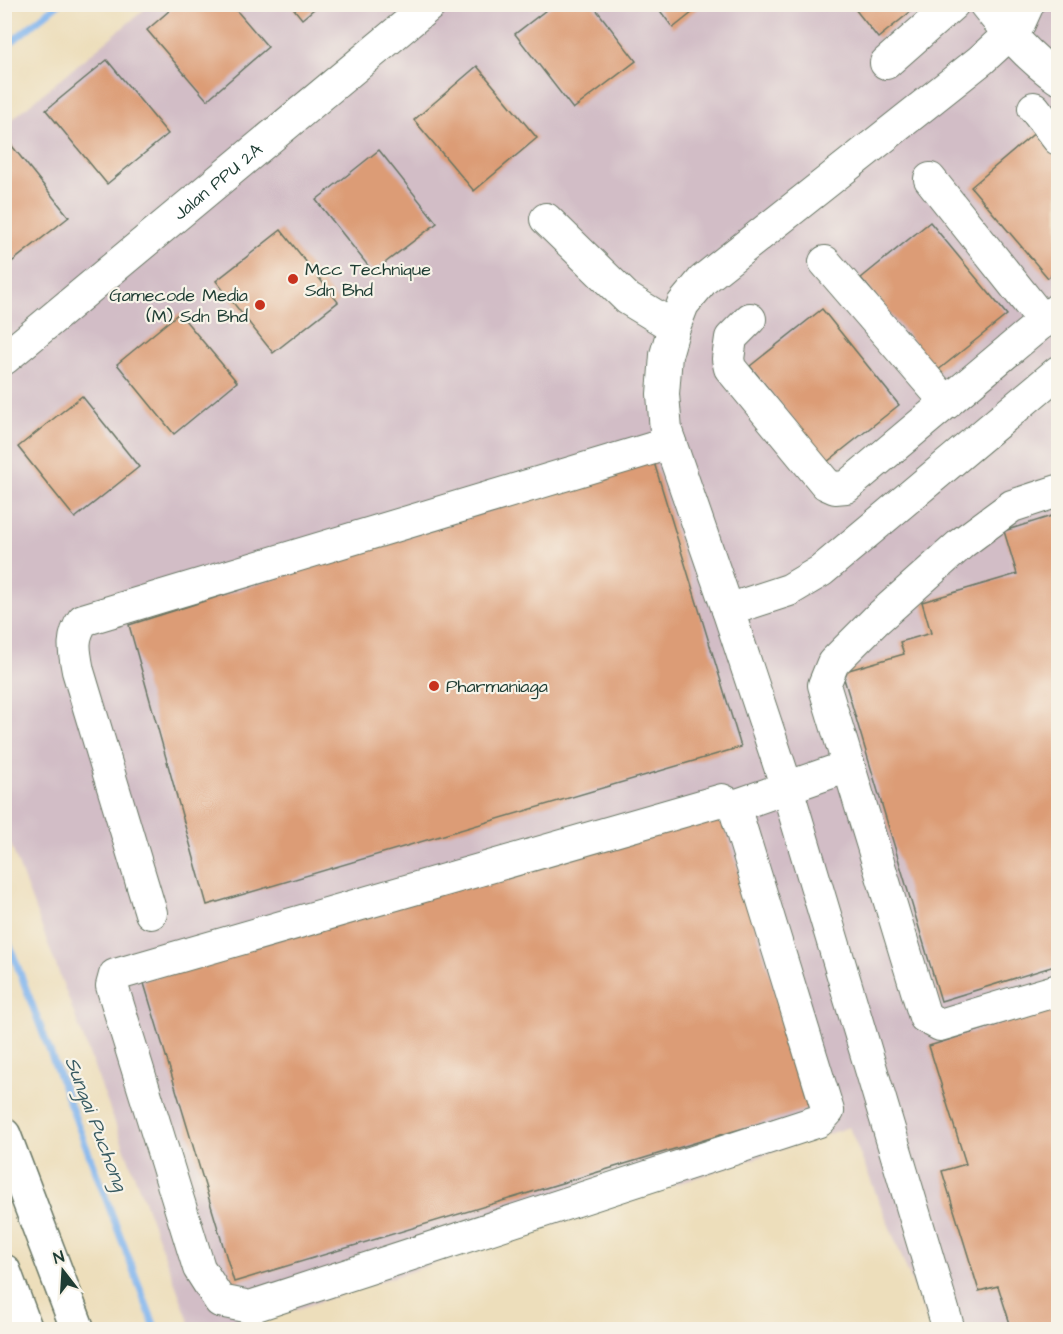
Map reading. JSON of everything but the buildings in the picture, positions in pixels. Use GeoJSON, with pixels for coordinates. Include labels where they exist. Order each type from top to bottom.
{"type":"FeatureCollection","features":[{"type":"Feature","properties":{"kind":"highway"},"geometry":{"type":"LineString","coordinates":[[4,1135],[78,1329]]}},
{"type":"Feature","properties":{"kind":"highway"},"geometry":{"type":"LineString","coordinates":[[4,1271],[26,1329]]}},
{"type":"Feature","properties":{"kind":"street","name":"Jalan PPU 2A"},"geometry":{"type":"LineString","coordinates":[[4,359],[431,4]]}},
{"type":"Feature","properties":{"kind":"street"},"geometry":{"type":"LineString","coordinates":[[886,63],[953,4]]}},
{"type":"Feature","properties":{"kind":"street"},"geometry":{"type":"LineString","coordinates":[[985,4],[1009,35],[1040,65],[1059,78]]}},
{"type":"Feature","properties":{"kind":"street"},"geometry":{"type":"LineString","coordinates":[[948,1329],[787,788],[666,431],[663,394],[666,355],[674,327],[683,304],[703,280],[981,60],[1018,26],[1028,4]]}},
{"type":"Feature","properties":{"kind":"street"},"geometry":{"type":"LineString","coordinates":[[1034,108],[1059,139]]}},
{"type":"Feature","properties":{"kind":"street"},"geometry":{"type":"LineString","coordinates":[[750,319],[731,338],[728,359],[730,368],[826,484],[835,488],[846,487],[1051,316],[930,179]]}},
{"type":"Feature","properties":{"kind":"street"},"geometry":{"type":"LineString","coordinates":[[546,219],[628,299],[674,327]]}},
{"type":"Feature","properties":{"kind":"street"},"geometry":{"type":"LineString","coordinates":[[825,262],[947,403]]}},
{"type":"Feature","properties":{"kind":"street"},"geometry":{"type":"LineString","coordinates":[[728,610],[789,590],[821,571],[1059,372]]}},
{"type":"Feature","properties":{"kind":"street"},"geometry":{"type":"LineString","coordinates":[[151,913],[78,670],[74,640],[76,630],[83,620],[670,443]]}},
{"type":"Feature","properties":{"kind":"street"},"geometry":{"type":"LineString","coordinates":[[1059,491],[1012,506],[962,543],[832,663],[824,685],[925,1017],[940,1024],[1059,990]]}},
{"type":"Feature","properties":{"kind":"street"},"geometry":{"type":"LineString","coordinates":[[734,806],[828,1112],[819,1121],[250,1307],[220,1300],[199,1268],[111,986],[115,975],[722,800],[734,806],[849,766]]}},
{"type":"Feature","properties":{"kind":"shaded area"},"geometry":{"type":"Polygon","coordinates":[[[150,5],[1058,5],[1058,1329],[931,1329],[849,1127],[236,1329],[192,1329],[5,829],[5,125],[150,5]]]}},
{"type":"Feature","properties":{"kind":"waterway","name":"Sungai Puchong"},"geometry":{"type":"LineString","coordinates":[[4,48],[58,4]]}},
{"type":"Feature","properties":{"kind":"waterway","name":"Sungai Puchong"},"geometry":{"type":"LineString","coordinates":[[4,931],[156,1330]]}},
{"type":"Feature","properties":{"kind":"place","name":"Mcc Technique Sdn Bhd"},"geometry":{"type":"Point","coordinates":[293,279]}},
{"type":"Feature","properties":{"kind":"place","name":"Gamecode Media (M) Sdn Bhd"},"geometry":{"type":"Point","coordinates":[260,305]}},
{"type":"Feature","properties":{"kind":"place","name":"Pharmaniaga"},"geometry":{"type":"Point","coordinates":[434,686]}}]}
